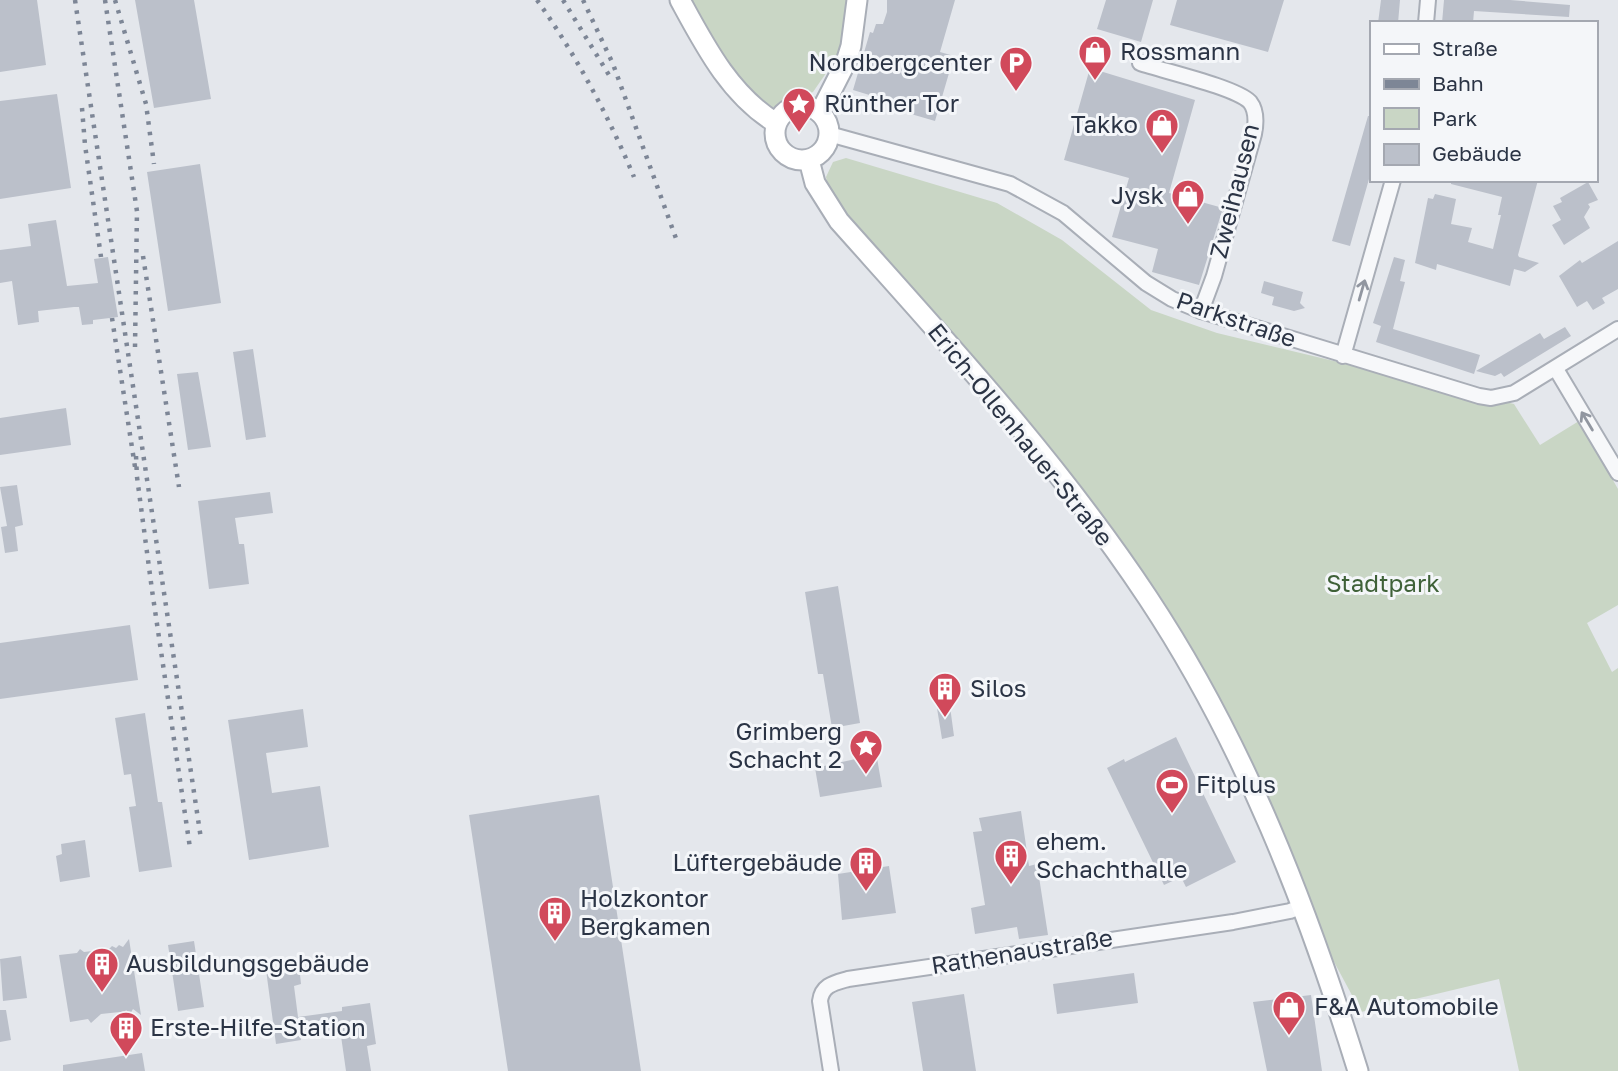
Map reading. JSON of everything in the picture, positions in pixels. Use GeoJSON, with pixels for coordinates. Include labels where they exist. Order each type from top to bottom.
{"type":"FeatureCollection","features":[{"type":"Feature","properties":{"kind":"street"},"geometry":{"type":"LineString","coordinates":[[680,0],[731,83],[755,109],[776,123]]}},
{"type":"Feature","properties":{"kind":"street"},"geometry":{"type":"LineString","coordinates":[[820,113],[846,62],[851,46],[857,0]]}},
{"type":"Feature","properties":{"kind":"street"},"geometry":{"type":"LineString","coordinates":[[1426,21],[1427,0]]}},
{"type":"Feature","properties":{"kind":"street","name":"Zweihausen"},"geometry":{"type":"LineString","coordinates":[[1140,64],[1231,92],[1249,102],[1254,109],[1254,134],[1214,276],[1200,311]]}},
{"type":"Feature","properties":{"kind":"street"},"geometry":{"type":"LineString","coordinates":[[801,106],[811,107],[820,113],[827,122],[829,134],[822,152],[809,160],[799,161],[781,152],[774,133],[782,114],[790,108],[801,106]]}},
{"type":"Feature","properties":{"kind":"street","name":"Parkstraße"},"geometry":{"type":"LineString","coordinates":[[829,134],[1010,184],[1063,213],[1146,283],[1171,299],[1200,311],[1343,356],[1491,398],[1514,393],[1618,329]]}},
{"type":"Feature","properties":{"kind":"street","name":"Erich-Ollenhauer-Straße"},"geometry":{"type":"LineString","coordinates":[[809,160],[815,183],[839,222],[1041,452],[1101,530],[1149,600],[1224,728],[1256,794],[1303,906],[1358,1071]]}},
{"type":"Feature","properties":{"kind":"street"},"geometry":{"type":"LineString","coordinates":[[1343,356],[1392,182]]}},
{"type":"Feature","properties":{"kind":"street"},"geometry":{"type":"LineString","coordinates":[[1556,369],[1618,473]]}},
{"type":"Feature","properties":{"kind":"street","name":"Rathenaustraße"},"geometry":{"type":"LineString","coordinates":[[831,1071],[820,1001],[823,990],[831,984],[848,979],[1233,922],[1303,906]]}},
{"type":"Feature","properties":{"kind":"green space"},"geometry":{"type":"Polygon","coordinates":[[[686,0],[848,0],[840,53],[813,92],[771,108],[751,96],[686,0]]]}},
{"type":"Feature","properties":{"kind":"green space","name":"Stadtpark"},"geometry":{"type":"Polygon","coordinates":[[[846,158],[997,203],[1062,240],[1151,310],[1217,333],[1514,404],[1540,445],[1579,421],[1618,489],[1618,605],[1587,623],[1612,672],[1618,668],[1618,1071],[1519,1071],[1499,979],[1361,1012],[1311,919],[1151,600],[840,216],[829,193],[826,177],[833,162],[846,158]]]}},
{"type":"Feature","properties":{"kind":"building"},"geometry":{"type":"Polygon","coordinates":[[[0,0],[37,0],[46,65],[0,72],[0,0]]]}},
{"type":"Feature","properties":{"kind":"building"},"geometry":{"type":"Polygon","coordinates":[[[135,0],[194,0],[211,99],[154,108],[135,0]]]}},
{"type":"Feature","properties":{"kind":"building"},"geometry":{"type":"Polygon","coordinates":[[[887,0],[955,0],[940,52],[954,56],[935,121],[887,107],[889,101],[853,90],[870,32],[873,33],[876,24],[883,24],[887,0]]]}},
{"type":"Feature","properties":{"kind":"building"},"geometry":{"type":"Polygon","coordinates":[[[1106,0],[1153,0],[1141,42],[1097,29],[1106,0]]]}},
{"type":"Feature","properties":{"kind":"building"},"geometry":{"type":"Polygon","coordinates":[[[1177,0],[1284,0],[1268,52],[1170,25],[1177,0]]]}},
{"type":"Feature","properties":{"kind":"building"},"geometry":{"type":"Polygon","coordinates":[[[1381,0],[1400,0],[1398,21],[1378,21],[1381,0]]]}},
{"type":"Feature","properties":{"kind":"building"},"geometry":{"type":"Polygon","coordinates":[[[1444,0],[1510,0],[1570,5],[1569,17],[1474,11],[1473,21],[1442,21],[1444,0]]]}},
{"type":"Feature","properties":{"kind":"building"},"geometry":{"type":"Polygon","coordinates":[[[1090,68],[1195,100],[1169,193],[1223,208],[1199,285],[1152,272],[1158,249],[1112,237],[1129,178],[1064,160],[1090,68]]]}},
{"type":"Feature","properties":{"kind":"building"},"geometry":{"type":"Polygon","coordinates":[[[57,94],[71,188],[0,199],[0,101],[57,94]]]}},
{"type":"Feature","properties":{"kind":"building"},"geometry":{"type":"Polygon","coordinates":[[[1370,116],[1370,176],[1350,246],[1332,241],[1370,116]]]}},
{"type":"Feature","properties":{"kind":"building"},"geometry":{"type":"Polygon","coordinates":[[[200,164],[221,303],[168,311],[147,172],[200,164]]]}},
{"type":"Feature","properties":{"kind":"building"},"geometry":{"type":"Polygon","coordinates":[[[1537,182],[1518,255],[1539,263],[1525,272],[1514,269],[1510,286],[1437,264],[1436,270],[1415,263],[1428,198],[1433,199],[1435,194],[1456,199],[1451,224],[1472,228],[1468,242],[1493,249],[1502,197],[1451,184],[1537,182]]]}},
{"type":"Feature","properties":{"kind":"building"},"geometry":{"type":"Polygon","coordinates":[[[1588,182],[1598,200],[1588,204],[1590,207],[1584,217],[1590,228],[1564,245],[1552,225],[1561,220],[1553,206],[1562,202],[1560,198],[1588,182]]]}},
{"type":"Feature","properties":{"kind":"building"},"geometry":{"type":"Polygon","coordinates":[[[56,220],[67,286],[98,283],[94,259],[108,257],[118,317],[93,320],[93,324],[82,325],[79,307],[74,307],[38,311],[39,322],[18,325],[12,281],[0,283],[0,250],[31,246],[28,224],[56,220]]]}},
{"type":"Feature","properties":{"kind":"building"},"geometry":{"type":"Polygon","coordinates":[[[1618,241],[1618,289],[1602,298],[1605,303],[1593,310],[1587,301],[1577,307],[1559,276],[1580,260],[1582,263],[1618,241]]]}},
{"type":"Feature","properties":{"kind":"building"},"geometry":{"type":"Polygon","coordinates":[[[1394,257],[1405,260],[1400,281],[1405,282],[1393,329],[1480,355],[1474,374],[1376,342],[1381,326],[1373,323],[1394,257]]]}},
{"type":"Feature","properties":{"kind":"building"},"geometry":{"type":"Polygon","coordinates":[[[1264,281],[1303,292],[1300,303],[1305,308],[1294,311],[1272,305],[1274,297],[1261,293],[1264,281]]]}},
{"type":"Feature","properties":{"kind":"building"},"geometry":{"type":"Polygon","coordinates":[[[1565,327],[1571,336],[1504,377],[1501,373],[1495,376],[1476,371],[1540,333],[1544,339],[1565,327]]]}},
{"type":"Feature","properties":{"kind":"building"},"geometry":{"type":"Polygon","coordinates":[[[253,349],[266,437],[246,440],[233,352],[253,349]]]}},
{"type":"Feature","properties":{"kind":"building"},"geometry":{"type":"Polygon","coordinates":[[[198,372],[211,447],[188,450],[177,374],[198,372]]]}},
{"type":"Feature","properties":{"kind":"building"},"geometry":{"type":"Polygon","coordinates":[[[66,408],[71,445],[0,455],[0,418],[66,408]]]}},
{"type":"Feature","properties":{"kind":"building"},"geometry":{"type":"Polygon","coordinates":[[[17,485],[23,525],[15,527],[18,551],[5,553],[1,527],[7,526],[0,487],[17,485]]]}},
{"type":"Feature","properties":{"kind":"building"},"geometry":{"type":"Polygon","coordinates":[[[270,492],[273,513],[235,518],[239,544],[244,544],[249,584],[209,589],[198,501],[270,492]]]}},
{"type":"Feature","properties":{"kind":"building"},"geometry":{"type":"Polygon","coordinates":[[[838,586],[860,723],[832,728],[823,674],[818,674],[805,592],[838,586]]]}},
{"type":"Feature","properties":{"kind":"building"},"geometry":{"type":"Polygon","coordinates":[[[130,625],[138,680],[0,699],[0,643],[130,625]]]}},
{"type":"Feature","properties":{"kind":"building","name":"Silos"},"geometry":{"type":"Polygon","coordinates":[[[949,699],[954,736],[942,739],[936,702],[949,699]]]}},
{"type":"Feature","properties":{"kind":"building"},"geometry":{"type":"Polygon","coordinates":[[[303,709],[308,747],[266,753],[272,793],[320,786],[329,847],[249,860],[228,720],[303,709]]]}},
{"type":"Feature","properties":{"kind":"building"},"geometry":{"type":"Polygon","coordinates":[[[145,713],[158,802],[162,802],[172,867],[139,872],[129,807],[136,806],[131,774],[124,775],[115,718],[145,713]]]}},
{"type":"Feature","properties":{"kind":"building","name":"Fitplus"},"geometry":{"type":"Polygon","coordinates":[[[1176,737],[1236,862],[1186,887],[1181,877],[1164,885],[1107,768],[1176,737]]]}},
{"type":"Feature","properties":{"kind":"building"},"geometry":{"type":"Polygon","coordinates":[[[860,758],[859,760],[877,758],[882,787],[820,797],[815,768],[860,758]]]}},
{"type":"Feature","properties":{"kind":"building","name":"Holzkontor Bergkamen"},"geometry":{"type":"Polygon","coordinates":[[[599,795],[641,1071],[508,1071],[469,815],[599,795]]]}},
{"type":"Feature","properties":{"kind":"building","name":"ehem. Schachthalle"},"geometry":{"type":"Polygon","coordinates":[[[1021,811],[1029,866],[1037,864],[1048,935],[1019,939],[1017,927],[975,934],[971,908],[985,905],[973,832],[982,831],[979,818],[1021,811]]]}},
{"type":"Feature","properties":{"kind":"building"},"geometry":{"type":"Polygon","coordinates":[[[85,840],[90,877],[60,882],[56,856],[62,854],[61,844],[85,840]]]}},
{"type":"Feature","properties":{"kind":"building","name":"Lüftergebäude"},"geometry":{"type":"Polygon","coordinates":[[[889,866],[896,913],[842,920],[838,874],[889,866]]]}},
{"type":"Feature","properties":{"kind":"building","name":"Ausbildungsgebäude"},"geometry":{"type":"Polygon","coordinates":[[[129,939],[141,1015],[133,1009],[130,1014],[126,1010],[123,1015],[120,1012],[101,1014],[91,1023],[88,1019],[70,1022],[59,955],[77,953],[80,949],[84,952],[109,949],[112,946],[116,948],[119,945],[123,947],[129,939]]]}},
{"type":"Feature","properties":{"kind":"building"},"geometry":{"type":"Polygon","coordinates":[[[194,941],[204,1007],[178,1011],[168,945],[194,941]]]}},
{"type":"Feature","properties":{"kind":"building"},"geometry":{"type":"Polygon","coordinates":[[[21,956],[27,998],[3,1001],[0,959],[21,956]]]}},
{"type":"Feature","properties":{"kind":"building"},"geometry":{"type":"Polygon","coordinates":[[[299,965],[301,984],[294,986],[298,1017],[342,1011],[342,1007],[370,1003],[376,1044],[367,1046],[371,1071],[346,1071],[340,1029],[300,1034],[301,1040],[276,1044],[266,970],[299,965]]]}},
{"type":"Feature","properties":{"kind":"building"},"geometry":{"type":"Polygon","coordinates":[[[1134,973],[1138,1003],[1057,1014],[1053,984],[1134,973]]]}},
{"type":"Feature","properties":{"kind":"building"},"geometry":{"type":"Polygon","coordinates":[[[964,994],[976,1071],[923,1071],[912,1002],[964,994]]]}},
{"type":"Feature","properties":{"kind":"building","name":"F&A Automobile"},"geometry":{"type":"Polygon","coordinates":[[[1311,995],[1322,1071],[1267,1071],[1253,1002],[1311,995]]]}},
{"type":"Feature","properties":{"kind":"building"},"geometry":{"type":"Polygon","coordinates":[[[0,1010],[6,1010],[11,1040],[0,1042],[0,1010]]]}},
{"type":"Feature","properties":{"kind":"building","name":"Erste-Hilfe-Station"},"geometry":{"type":"Polygon","coordinates":[[[142,1053],[145,1071],[63,1071],[63,1065],[142,1053]]]}},
{"type":"Feature","properties":{"kind":"railway"},"geometry":{"type":"LineString","coordinates":[[75,0],[201,839]]}},
{"type":"Feature","properties":{"kind":"railway"},"geometry":{"type":"LineString","coordinates":[[105,0],[138,218]]}},
{"type":"Feature","properties":{"kind":"railway"},"geometry":{"type":"LineString","coordinates":[[115,0],[146,104],[154,164]]}},
{"type":"Feature","properties":{"kind":"railway"},"geometry":{"type":"LineString","coordinates":[[537,0],[590,86],[634,177]]}},
{"type":"Feature","properties":{"kind":"railway"},"geometry":{"type":"LineString","coordinates":[[563,0],[609,75]]}},
{"type":"Feature","properties":{"kind":"railway"},"geometry":{"type":"LineString","coordinates":[[583,0],[613,64],[678,244]]}},
{"type":"Feature","properties":{"kind":"railway"},"geometry":{"type":"LineString","coordinates":[[82,108],[101,257]]}},
{"type":"Feature","properties":{"kind":"railway"},"geometry":{"type":"LineString","coordinates":[[135,347],[137,210]]}},
{"type":"Feature","properties":{"kind":"railway"},"geometry":{"type":"LineString","coordinates":[[143,256],[179,487]]}},
{"type":"Feature","properties":{"kind":"railway"},"geometry":{"type":"LineString","coordinates":[[112,318],[135,467]]}},
{"type":"Feature","properties":{"kind":"railway"},"geometry":{"type":"LineString","coordinates":[[136,456],[152,590],[190,848]]}},
{"type":"Feature","properties":{"kind":"place","name":"Rossmann"},"geometry":{"type":"Point","coordinates":[1095,82]}},
{"type":"Feature","properties":{"kind":"place","name":"Nordbergcenter"},"geometry":{"type":"Point","coordinates":[1016,93]}},
{"type":"Feature","properties":{"kind":"place","name":"Rünther Tor"},"geometry":{"type":"Point","coordinates":[799,134]}},
{"type":"Feature","properties":{"kind":"place","name":"Takko"},"geometry":{"type":"Point","coordinates":[1162,155]}},
{"type":"Feature","properties":{"kind":"place","name":"Jysk"},"geometry":{"type":"Point","coordinates":[1188,226]}},
{"type":"Feature","properties":{"kind":"place","name":"Silos"},"geometry":{"type":"Point","coordinates":[945,719]}},
{"type":"Feature","properties":{"kind":"place","name":"Grimberg Schacht 2"},"geometry":{"type":"Point","coordinates":[866,776]}},
{"type":"Feature","properties":{"kind":"place","name":"Fitplus"},"geometry":{"type":"Point","coordinates":[1172,815]}},
{"type":"Feature","properties":{"kind":"place","name":"ehem. Schachthalle"},"geometry":{"type":"Point","coordinates":[1011,886]}},
{"type":"Feature","properties":{"kind":"place","name":"Lüftergebäude"},"geometry":{"type":"Point","coordinates":[866,893]}},
{"type":"Feature","properties":{"kind":"place","name":"Holzkontor Bergkamen"},"geometry":{"type":"Point","coordinates":[555,943]}},
{"type":"Feature","properties":{"kind":"place","name":"Ausbildungsgebäude"},"geometry":{"type":"Point","coordinates":[102,994]}},
{"type":"Feature","properties":{"kind":"place","name":"F&A Automobile"},"geometry":{"type":"Point","coordinates":[1289,1037]}},
{"type":"Feature","properties":{"kind":"place","name":"Erste-Hilfe-Station"},"geometry":{"type":"Point","coordinates":[126,1058]}}]}
